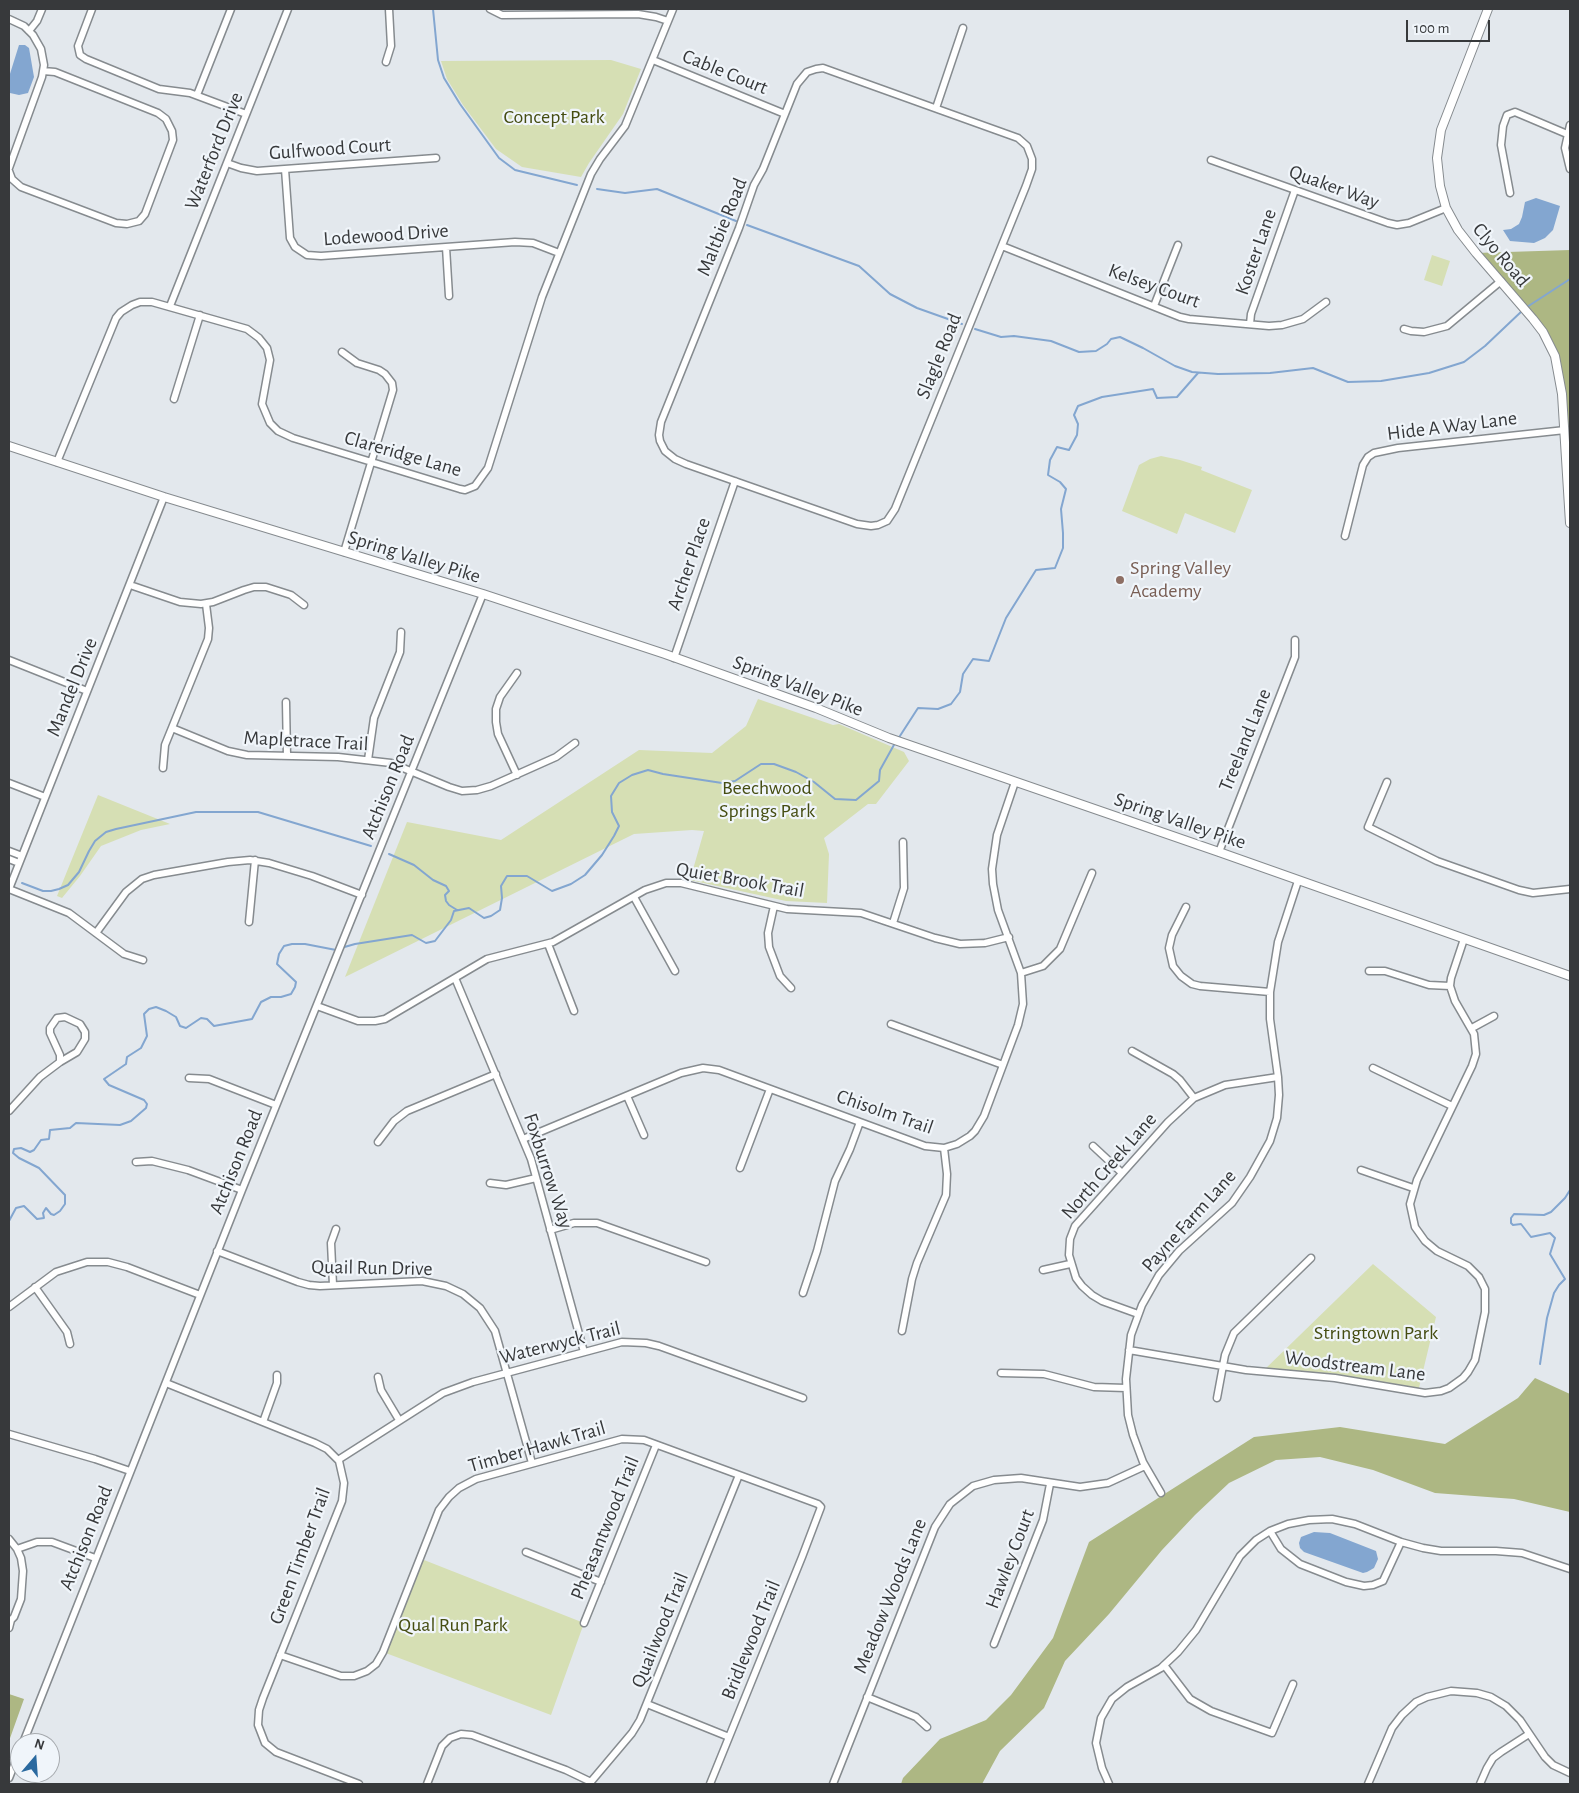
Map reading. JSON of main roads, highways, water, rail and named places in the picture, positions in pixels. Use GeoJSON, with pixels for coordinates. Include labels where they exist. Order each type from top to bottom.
{"type":"FeatureCollection","features":[{"type":"Feature","properties":{"kind":"water"},"geometry":{"type":"Polygon","coordinates":[[[19,45],[25,45],[29,48],[34,77],[28,93],[19,95],[10,93],[9,77],[19,45]]]}},
{"type":"Feature","properties":{"kind":"water"},"geometry":{"type":"Polygon","coordinates":[[[1536,198],[1560,206],[1553,230],[1545,238],[1534,243],[1510,241],[1503,230],[1511,229],[1519,224],[1525,202],[1536,198]]]}},
{"type":"Feature","properties":{"kind":"water"},"geometry":{"type":"Polygon","coordinates":[[[1314,1532],[1330,1533],[1376,1551],[1378,1559],[1374,1568],[1363,1573],[1304,1552],[1300,1548],[1299,1543],[1301,1537],[1314,1532]]]}},
{"type":"Feature","properties":{"kind":"waterway"},"geometry":{"type":"LineString","coordinates":[[433,9],[438,60],[444,78],[460,104],[499,158],[515,170],[577,185]]}},
{"type":"Feature","properties":{"kind":"waterway"},"geometry":{"type":"LineString","coordinates":[[597,189],[625,193],[657,189],[736,221]]}},
{"type":"Feature","properties":{"kind":"waterway"},"geometry":{"type":"LineString","coordinates":[[747,225],[859,266],[890,294],[917,308],[962,324]]}},
{"type":"Feature","properties":{"kind":"waterway"},"geometry":{"type":"LineString","coordinates":[[1527,307],[1570,279]]}},
{"type":"Feature","properties":{"kind":"waterway"},"geometry":{"type":"LineString","coordinates":[[975,329],[1001,337],[1014,336],[1051,341],[1079,352],[1096,351],[1111,339],[1120,337],[1175,366],[1192,372],[1218,374],[1270,373],[1313,368],[1348,382],[1381,381],[1429,373],[1464,362],[1485,346],[1523,310]]}},
{"type":"Feature","properties":{"kind":"waterway"},"geometry":{"type":"LineString","coordinates":[[898,739],[918,708],[938,709],[951,704],[960,692],[963,674],[973,659],[989,661],[1006,618],[1036,570],[1055,568],[1063,548],[1061,509],[1066,489],[1060,482],[1048,475],[1050,460],[1057,447],[1069,450],[1077,435],[1078,424],[1074,415],[1078,406],[1102,397],[1153,389],[1157,398],[1177,397],[1198,373]]}},
{"type":"Feature","properties":{"kind":"waterway"},"geometry":{"type":"LineString","coordinates":[[341,948],[412,935],[426,943],[435,941],[451,920],[454,911],[469,908],[484,918],[500,910],[501,886],[507,876],[527,876],[552,891],[571,884],[585,875],[602,855],[614,836],[619,826],[612,812],[611,796],[619,783],[632,775],[648,770],[722,783],[735,781],[761,764],[774,764],[796,772],[814,782],[835,799],[856,800],[879,781],[880,770],[895,743]]}},
{"type":"Feature","properties":{"kind":"waterway"},"geometry":{"type":"LineString","coordinates":[[22,883],[43,891],[59,889],[68,885],[79,872],[95,841],[106,832],[196,812],[258,812],[371,846]]}},
{"type":"Feature","properties":{"kind":"waterway"},"geometry":{"type":"LineString","coordinates":[[389,854],[414,865],[433,880],[446,886],[449,891],[445,895],[446,901],[457,910]]}},
{"type":"Feature","properties":{"kind":"waterway"},"geometry":{"type":"LineString","coordinates":[[9,1221],[16,1208],[24,1206],[37,1219],[44,1218],[43,1213],[46,1208],[54,1215],[65,1204],[65,1195],[39,1168],[13,1153],[14,1149],[21,1148],[30,1152],[34,1150],[41,1140],[49,1139],[50,1130],[70,1128],[76,1123],[120,1125],[131,1121],[146,1108],[147,1104],[144,1100],[109,1085],[104,1079],[126,1064],[127,1057],[141,1048],[147,1036],[144,1014],[149,1009],[156,1007],[166,1011],[176,1017],[180,1026],[186,1028],[201,1018],[207,1019],[214,1026],[252,1019],[261,1002],[271,997],[291,994],[295,987],[296,982],[277,964],[279,954],[284,946],[305,944],[336,950]]}},
{"type":"Feature","properties":{"kind":"waterway"},"geometry":{"type":"LineString","coordinates":[[1540,1364],[1547,1318],[1554,1293],[1565,1279],[1550,1254],[1555,1238],[1550,1233],[1531,1237],[1521,1224],[1513,1225],[1511,1218],[1514,1214],[1544,1215],[1551,1212],[1570,1190]]}},
{"type":"Feature","properties":{"kind":"place","name":"Spring Valley Academy"},"geometry":{"type":"Point","coordinates":[1120,580]}},
{"type":"Feature","properties":{"kind":"park label","name":"Concept Park"},"geometry":{"type":"Point","coordinates":[554,117]}},
{"type":"Feature","properties":{"kind":"park label","name":"Beechwood Springs Park"},"geometry":{"type":"Point","coordinates":[767,800]}},
{"type":"Feature","properties":{"kind":"park label","name":"Stringtown Park"},"geometry":{"type":"Point","coordinates":[1376,1333]}},
{"type":"Feature","properties":{"kind":"park label","name":"Qual Run Park"},"geometry":{"type":"Point","coordinates":[453,1625]}}]}
